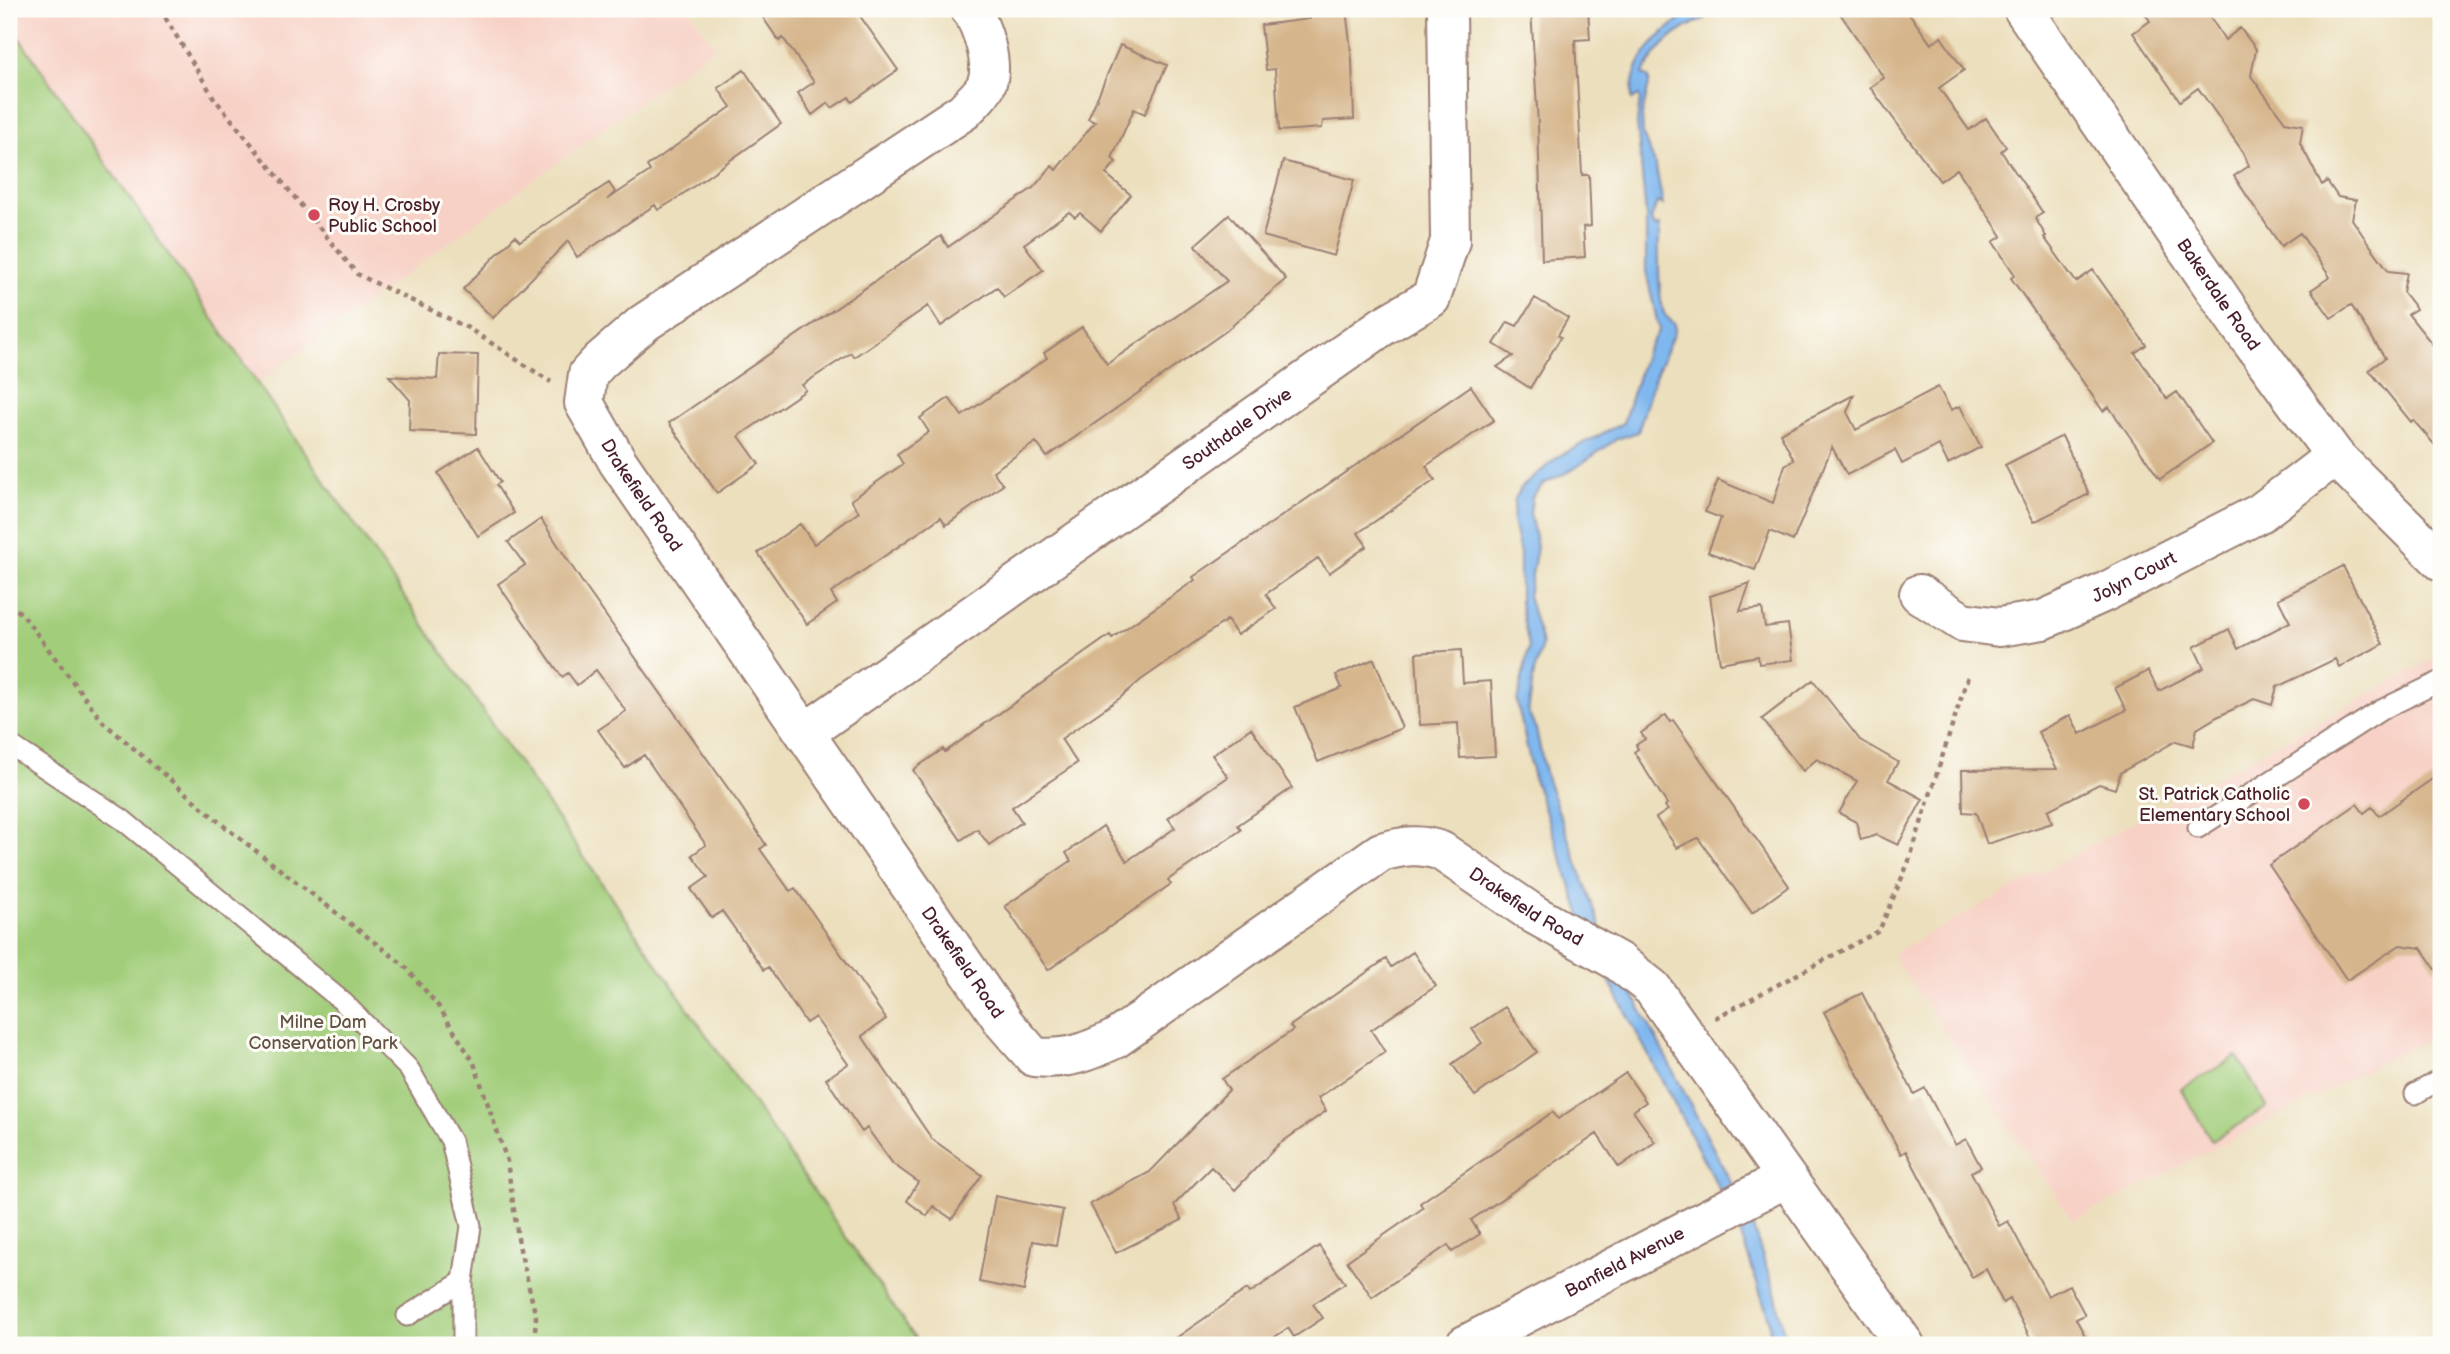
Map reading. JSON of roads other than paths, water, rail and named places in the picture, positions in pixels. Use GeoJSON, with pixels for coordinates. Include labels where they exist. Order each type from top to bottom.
{"type":"FeatureCollection","features":[{"type":"Feature","properties":{"kind":"street","name":"Drakefield Road"},"geometry":{"type":"LineString","coordinates":[[970,9],[978,21],[988,54],[987,85],[964,111],[644,323],[588,374],[584,403],[618,462],[1005,1024],[1034,1057],[1060,1059],[1115,1039],[1381,852],[1404,846],[1424,845],[1441,851],[1535,915],[1619,962],[1651,988],[1905,1345]]}},
{"type":"Feature","properties":{"kind":"street","name":"Southdale Drive"},"geometry":{"type":"LineString","coordinates":[[806,732],[1383,326],[1431,298],[1450,241],[1447,9]]}},
{"type":"Feature","properties":{"kind":"street","name":"Bakerdale Road"},"geometry":{"type":"LineString","coordinates":[[2023,9],[2236,322],[2335,456],[2441,561]]}},
{"type":"Feature","properties":{"kind":"street","name":"Jolyn Court"},"geometry":{"type":"LineString","coordinates":[[1919,594],[1962,622],[1999,627],[2043,620],[2105,592],[2260,513],[2335,456]]}},
{"type":"Feature","properties":{"kind":"street","name":"Banfield Avenue"},"geometry":{"type":"LineString","coordinates":[[1465,1345],[1786,1178]]}},
{"type":"Feature","properties":{"kind":"lane"},"geometry":{"type":"LineString","coordinates":[[2198,828],[2381,710],[2441,681]]}},
{"type":"Feature","properties":{"kind":"lane"},"geometry":{"type":"LineString","coordinates":[[9,744],[123,820],[343,1002],[409,1069],[451,1141],[471,1226],[463,1281],[463,1345]]}},
{"type":"Feature","properties":{"kind":"lane"},"geometry":{"type":"LineString","coordinates":[[2415,1094],[2441,1079]]}},
{"type":"Feature","properties":{"kind":"lane"},"geometry":{"type":"LineString","coordinates":[[407,1315],[463,1281]]}},
{"type":"Feature","properties":{"kind":"water"},"geometry":{"type":"Polygon","coordinates":[[[1694,9],[1708,9],[1706,18],[1685,28],[1669,40],[1655,54],[1643,74],[1649,78],[1649,84],[1642,115],[1643,135],[1656,167],[1663,205],[1657,202],[1651,220],[1655,227],[1660,225],[1662,306],[1667,318],[1675,324],[1675,330],[1654,379],[1638,432],[1617,439],[1574,469],[1543,484],[1532,497],[1530,513],[1537,547],[1528,596],[1542,644],[1528,713],[1536,729],[1546,777],[1606,942],[1750,1219],[1776,1296],[1786,1345],[1771,1345],[1769,1319],[1737,1223],[1593,950],[1534,779],[1517,702],[1529,647],[1520,603],[1520,553],[1513,521],[1515,499],[1521,488],[1559,456],[1623,423],[1646,351],[1659,330],[1646,271],[1646,215],[1637,123],[1640,99],[1639,96],[1632,100],[1633,84],[1636,70],[1650,47],[1659,36],[1694,9]]]}},
{"type":"Feature","properties":{"kind":"place","name":"Roy H. Crosby Public School"},"geometry":{"type":"Point","coordinates":[314,215]}},
{"type":"Feature","properties":{"kind":"place","name":"St. Patrick Catholic Elementary School"},"geometry":{"type":"Point","coordinates":[2304,804]}},
{"type":"Feature","properties":{"kind":"park label","name":"Milne Dam Conservation Park"},"geometry":{"type":"Point","coordinates":[323,1032]}}]}
